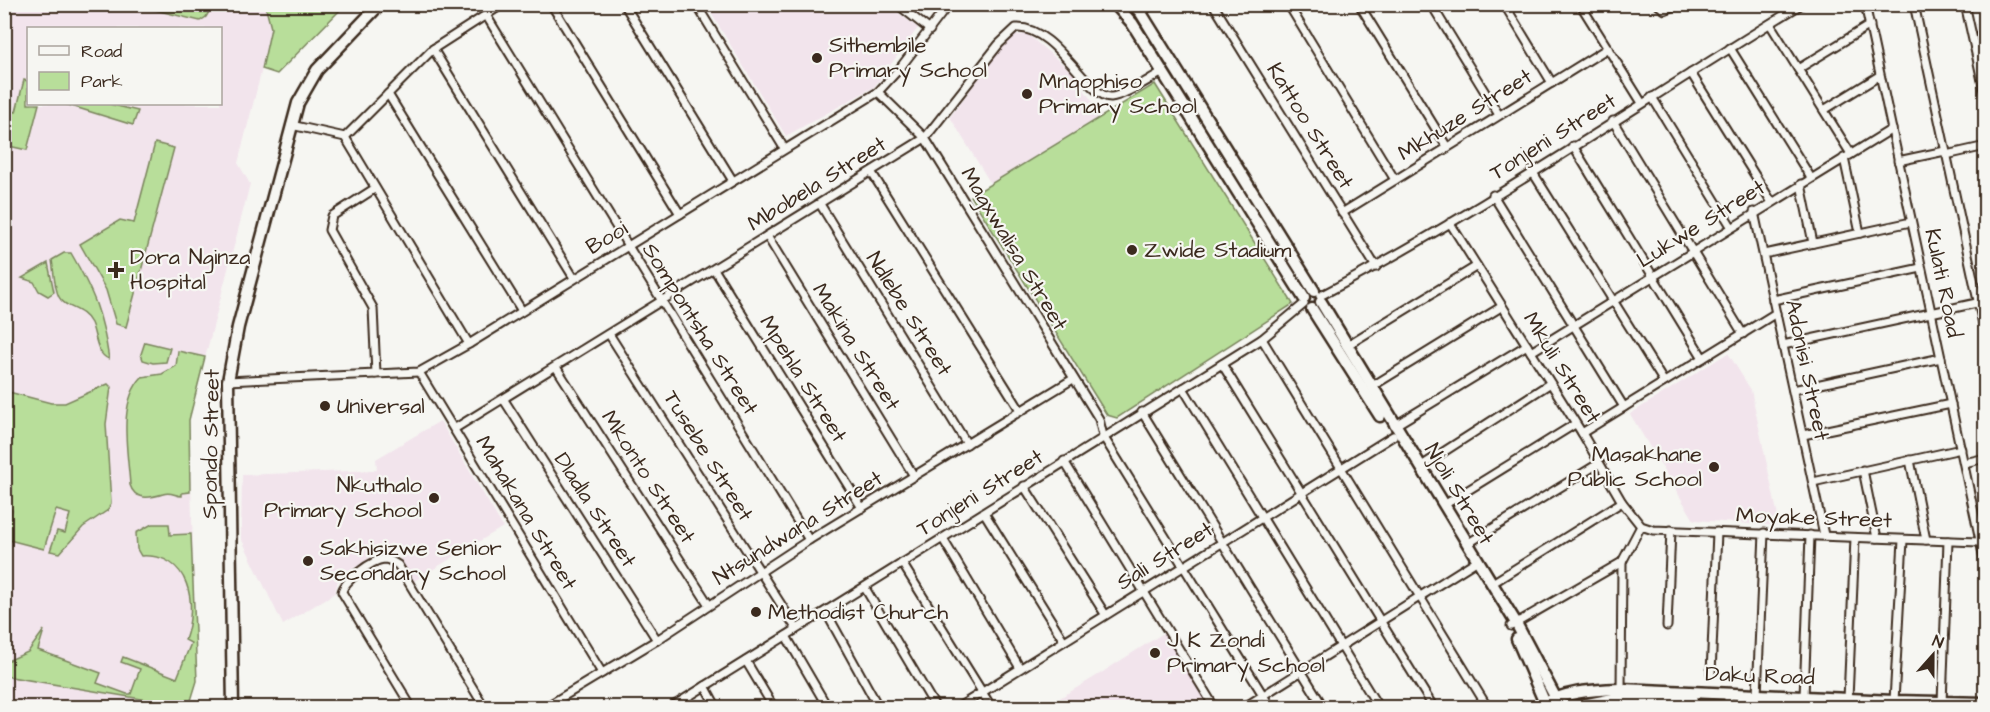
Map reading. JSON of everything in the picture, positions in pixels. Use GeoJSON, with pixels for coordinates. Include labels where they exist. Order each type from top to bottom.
{"type":"FeatureCollection","features":[{"type":"Feature","properties":{"kind":"main road","name":"Spondo Street"},"geometry":{"type":"LineString","coordinates":[[233,708],[228,381],[238,327],[298,103],[317,70],[381,4]]}},
{"type":"Feature","properties":{"kind":"main road","name":"Njoli Street"},"geometry":{"type":"LineString","coordinates":[[1115,4],[1132,23],[1161,72],[1346,346],[1394,431],[1420,467],[1491,584],[1558,703]]}},
{"type":"Feature","properties":{"kind":"main road","name":"Njoli Street"},"geometry":{"type":"LineString","coordinates":[[1137,9],[1473,563],[1514,624],[1543,706]]}},
{"type":"Feature","properties":{"kind":"main road","name":"Daku Road"},"geometry":{"type":"LineString","coordinates":[[1543,706],[1558,703],[1587,690],[1728,701],[1748,705],[1857,708]]}},
{"type":"Feature","properties":{"kind":"main road","name":"Daku Road"},"geometry":{"type":"LineString","coordinates":[[1568,708],[1622,693]]}},
{"type":"Feature","properties":{"kind":"main road","name":"Daku Road"},"geometry":{"type":"LineString","coordinates":[[1728,701],[1757,695],[1894,702],[1986,703]]}},
{"type":"Feature","properties":{"kind":"street"},"geometry":{"type":"LineString","coordinates":[[345,138],[433,50],[503,4]]}},
{"type":"Feature","properties":{"kind":"street"},"geometry":{"type":"LineString","coordinates":[[551,4],[680,214]]}},
{"type":"Feature","properties":{"kind":"street"},"geometry":{"type":"LineString","coordinates":[[624,4],[733,181]]}},
{"type":"Feature","properties":{"kind":"street"},"geometry":{"type":"LineString","coordinates":[[696,4],[784,148]]}},
{"type":"Feature","properties":{"kind":"street"},"geometry":{"type":"LineString","coordinates":[[897,4],[930,30]]}},
{"type":"Feature","properties":{"kind":"street","name":"Booi"},"geometry":{"type":"LineString","coordinates":[[228,381],[419,372],[469,344],[878,92],[949,4]]}},
{"type":"Feature","properties":{"kind":"street"},"geometry":{"type":"LineString","coordinates":[[1137,9],[1152,4]]}},
{"type":"Feature","properties":{"kind":"street","name":"Kattoo Street"},"geometry":{"type":"LineString","coordinates":[[1213,4],[1376,267]]}},
{"type":"Feature","properties":{"kind":"street"},"geometry":{"type":"LineString","coordinates":[[1288,4],[1395,180]]}},
{"type":"Feature","properties":{"kind":"street"},"geometry":{"type":"LineString","coordinates":[[1359,4],[1447,147]]}},
{"type":"Feature","properties":{"kind":"street"},"geometry":{"type":"LineString","coordinates":[[1431,4],[1499,115]]}},
{"type":"Feature","properties":{"kind":"street"},"geometry":{"type":"LineString","coordinates":[[1504,4],[1552,83]]}},
{"type":"Feature","properties":{"kind":"street"},"geometry":{"type":"LineString","coordinates":[[1580,4],[1642,103]]}},
{"type":"Feature","properties":{"kind":"street"},"geometry":{"type":"LineString","coordinates":[[1657,4],[1665,10],[1680,4]]}},
{"type":"Feature","properties":{"kind":"street","name":"Tonjeni Street"},"geometry":{"type":"LineString","coordinates":[[670,708],[796,628],[985,514],[1024,486],[1103,436],[1262,339],[1313,300],[1376,267],[1450,223],[1802,4]]}},
{"type":"Feature","properties":{"kind":"street","name":"Kulati Road"},"geometry":{"type":"LineString","coordinates":[[1865,4],[1986,568]]}},
{"type":"Feature","properties":{"kind":"street"},"geometry":{"type":"LineString","coordinates":[[1924,4],[1915,5],[1946,153],[1982,302],[1986,338]]}},
{"type":"Feature","properties":{"kind":"street"},"geometry":{"type":"LineString","coordinates":[[1965,4],[1986,99]]}},
{"type":"Feature","properties":{"kind":"street","name":"Sompontsha Street"},"geometry":{"type":"LineString","coordinates":[[486,15],[809,540]]}},
{"type":"Feature","properties":{"kind":"street"},"geometry":{"type":"LineString","coordinates":[[1770,24],[1824,110],[1848,156],[1860,233]]}},
{"type":"Feature","properties":{"kind":"street"},"geometry":{"type":"LineString","coordinates":[[1798,69],[1870,25]]}},
{"type":"Feature","properties":{"kind":"street","name":"Mbobela Street"},"geometry":{"type":"LineString","coordinates":[[454,429],[872,173],[925,138],[999,44],[1016,28],[1027,28],[1038,34],[1075,65],[1092,88],[1106,96],[1119,95],[1161,72]]}},
{"type":"Feature","properties":{"kind":"street","name":"Mkhuze Street"},"geometry":{"type":"LineString","coordinates":[[1342,213],[1608,48]]}},
{"type":"Feature","properties":{"kind":"street"},"geometry":{"type":"LineString","coordinates":[[1730,48],[1811,178]]}},
{"type":"Feature","properties":{"kind":"street"},"geometry":{"type":"LineString","coordinates":[[433,50],[574,278]]}},
{"type":"Feature","properties":{"kind":"street"},"geometry":{"type":"LineString","coordinates":[[1691,73],[1771,201]]}},
{"type":"Feature","properties":{"kind":"street"},"geometry":{"type":"LineString","coordinates":[[1824,110],[1879,76]]}},
{"type":"Feature","properties":{"kind":"street","name":"Magxwalisa Street"},"geometry":{"type":"LineString","coordinates":[[878,92],[925,138],[1099,419],[1103,436],[1271,708]]}},
{"type":"Feature","properties":{"kind":"street"},"geometry":{"type":"LineString","coordinates":[[388,94],[522,311]]}},
{"type":"Feature","properties":{"kind":"street"},"geometry":{"type":"LineString","coordinates":[[1652,97],[1731,226]]}},
{"type":"Feature","properties":{"kind":"street"},"geometry":{"type":"LineString","coordinates":[[1613,121],[1743,334]]}},
{"type":"Feature","properties":{"kind":"street"},"geometry":{"type":"LineString","coordinates":[[291,125],[345,138],[469,344]]}},
{"type":"Feature","properties":{"kind":"street","name":"Lukwe Street"},"geometry":{"type":"LineString","coordinates":[[1394,431],[1573,325],[1771,201],[1892,129]]}},
{"type":"Feature","properties":{"kind":"street"},"geometry":{"type":"LineString","coordinates":[[1573,146],[1703,358]]}},
{"type":"Feature","properties":{"kind":"street"},"geometry":{"type":"LineString","coordinates":[[1898,161],[1986,146]]}},
{"type":"Feature","properties":{"kind":"street"},"geometry":{"type":"LineString","coordinates":[[1532,171],[1664,382]]}},
{"type":"Feature","properties":{"kind":"street"},"geometry":{"type":"LineString","coordinates":[[872,173],[1020,410]]}},
{"type":"Feature","properties":{"kind":"street"},"geometry":{"type":"LineString","coordinates":[[1801,184],[1813,243]]}},
{"type":"Feature","properties":{"kind":"street"},"geometry":{"type":"LineString","coordinates":[[374,189],[332,216],[329,230],[373,308],[376,374]]}},
{"type":"Feature","properties":{"kind":"street"},"geometry":{"type":"LineString","coordinates":[[1493,195],[1624,407]]}},
{"type":"Feature","properties":{"kind":"street","name":"Ndlebe Street"},"geometry":{"type":"LineString","coordinates":[[820,204],[967,444]]}},
{"type":"Feature","properties":{"kind":"street","name":"Adonisi Street"},"geometry":{"type":"LineString","coordinates":[[1754,212],[1824,535]]}},
{"type":"Feature","properties":{"kind":"street"},"geometry":{"type":"LineString","coordinates":[[1764,254],[1911,222]]}},
{"type":"Feature","properties":{"kind":"street","name":"Mkuli Street"},"geometry":{"type":"LineString","coordinates":[[1450,223],[1582,433],[1622,502],[1644,527]]}},
{"type":"Feature","properties":{"kind":"street","name":"Makina Street"},"geometry":{"type":"LineString","coordinates":[[767,236],[914,476]]}},
{"type":"Feature","properties":{"kind":"street"},"geometry":{"type":"LineString","coordinates":[[1346,346],[1477,266]]}},
{"type":"Feature","properties":{"kind":"street"},"geometry":{"type":"LineString","coordinates":[[1773,300],[1921,268]]}},
{"type":"Feature","properties":{"kind":"street","name":"Mpehla Street"},"geometry":{"type":"LineString","coordinates":[[714,269],[862,508]]}},
{"type":"Feature","properties":{"kind":"street"},"geometry":{"type":"LineString","coordinates":[[1783,345],[1982,302]]}},
{"type":"Feature","properties":{"kind":"street"},"geometry":{"type":"LineString","coordinates":[[1371,387],[1501,307]]}},
{"type":"Feature","properties":{"kind":"street"},"geometry":{"type":"LineString","coordinates":[[1582,433],[1776,313]]}},
{"type":"Feature","properties":{"kind":"street","name":"Tusebe Street"},"geometry":{"type":"LineString","coordinates":[[609,334],[796,628]]}},
{"type":"Feature","properties":{"kind":"street"},"geometry":{"type":"LineString","coordinates":[[1262,339],[1488,708]]}},
{"type":"Feature","properties":{"kind":"street"},"geometry":{"type":"LineString","coordinates":[[1793,390],[1941,358]]}},
{"type":"Feature","properties":{"kind":"street"},"geometry":{"type":"LineString","coordinates":[[1222,364],[1434,708]]}},
{"type":"Feature","properties":{"kind":"street","name":"Mkonto Street"},"geometry":{"type":"LineString","coordinates":[[556,367],[709,605]]}},
{"type":"Feature","properties":{"kind":"street","name":"Mahakana Street"},"geometry":{"type":"LineString","coordinates":[[419,372],[602,673]]}},
{"type":"Feature","properties":{"kind":"street","name":"Ntsundwana Street"},"geometry":{"type":"LineString","coordinates":[[544,708],[657,640],[809,540],[1073,379]]}},
{"type":"Feature","properties":{"kind":"street"},"geometry":{"type":"LineString","coordinates":[[1420,467],[1550,384]]}},
{"type":"Feature","properties":{"kind":"street"},"geometry":{"type":"LineString","coordinates":[[1183,388],[1379,708]]}},
{"type":"Feature","properties":{"kind":"street","name":"Dladla Street"},"geometry":{"type":"LineString","coordinates":[[504,400],[657,640]]}},
{"type":"Feature","properties":{"kind":"street"},"geometry":{"type":"LineString","coordinates":[[1803,435],[1951,404]]}},
{"type":"Feature","properties":{"kind":"street"},"geometry":{"type":"LineString","coordinates":[[1142,412],[1324,708]]}},
{"type":"Feature","properties":{"kind":"street"},"geometry":{"type":"LineString","coordinates":[[1444,505],[1575,424]]}},
{"type":"Feature","properties":{"kind":"street","name":"Sali Street"},"geometry":{"type":"LineString","coordinates":[[957,708],[1183,565],[1341,470],[1394,431]]}},
{"type":"Feature","properties":{"kind":"street"},"geometry":{"type":"LineString","coordinates":[[1813,482],[1961,449]]}},
{"type":"Feature","properties":{"kind":"street"},"geometry":{"type":"LineString","coordinates":[[1964,463],[1986,458]]}},
{"type":"Feature","properties":{"kind":"street"},"geometry":{"type":"LineString","coordinates":[[1910,460],[1926,540]]}},
{"type":"Feature","properties":{"kind":"street"},"geometry":{"type":"LineString","coordinates":[[1064,461],[1215,708]]}},
{"type":"Feature","properties":{"kind":"street"},"geometry":{"type":"LineString","coordinates":[[1467,544],[1598,464]]}},
{"type":"Feature","properties":{"kind":"street"},"geometry":{"type":"LineString","coordinates":[[1863,470],[1877,538]]}},
{"type":"Feature","properties":{"kind":"street"},"geometry":{"type":"LineString","coordinates":[[1024,486],[1105,614]]}},
{"type":"Feature","properties":{"kind":"street"},"geometry":{"type":"LineString","coordinates":[[1491,584],[1622,502]]}},
{"type":"Feature","properties":{"kind":"street"},"geometry":{"type":"LineString","coordinates":[[985,514],[1064,641]]}},
{"type":"Feature","properties":{"kind":"street"},"geometry":{"type":"LineString","coordinates":[[1514,624],[1622,562],[1644,527]]}},
{"type":"Feature","properties":{"kind":"street","name":"Moyake Street"},"geometry":{"type":"LineString","coordinates":[[1644,527],[1979,542]]}},
{"type":"Feature","properties":{"kind":"street"},"geometry":{"type":"LineString","coordinates":[[1667,626],[1671,530]]}},
{"type":"Feature","properties":{"kind":"street"},"geometry":{"type":"LineString","coordinates":[[1711,674],[1717,532]]}},
{"type":"Feature","properties":{"kind":"street"},"geometry":{"type":"LineString","coordinates":[[1757,695],[1764,533]]}},
{"type":"Feature","properties":{"kind":"street"},"geometry":{"type":"LineString","coordinates":[[1804,697],[1810,535]]}},
{"type":"Feature","properties":{"kind":"street"},"geometry":{"type":"LineString","coordinates":[[1848,699],[1855,538]]}},
{"type":"Feature","properties":{"kind":"street"},"geometry":{"type":"LineString","coordinates":[[943,539],[1020,668]]}},
{"type":"Feature","properties":{"kind":"street"},"geometry":{"type":"LineString","coordinates":[[1894,702],[1903,540]]}},
{"type":"Feature","properties":{"kind":"street"},"geometry":{"type":"LineString","coordinates":[[1942,703],[1948,541]]}},
{"type":"Feature","properties":{"kind":"street"},"geometry":{"type":"LineString","coordinates":[[412,708],[342,592],[348,579],[380,560],[392,561],[398,566],[485,708]]}},
{"type":"Feature","properties":{"kind":"street"},"geometry":{"type":"LineString","coordinates":[[1622,562],[1622,693]]}},
{"type":"Feature","properties":{"kind":"street"},"geometry":{"type":"LineString","coordinates":[[902,563],[992,708]]}},
{"type":"Feature","properties":{"kind":"street"},"geometry":{"type":"LineString","coordinates":[[1243,708],[1473,563]]}},
{"type":"Feature","properties":{"kind":"street"},"geometry":{"type":"LineString","coordinates":[[865,588],[936,708]]}},
{"type":"Feature","properties":{"kind":"street"},"geometry":{"type":"LineString","coordinates":[[826,612],[879,708]]}},
{"type":"Feature","properties":{"kind":"street"},"geometry":{"type":"LineString","coordinates":[[786,636],[828,708]]}},
{"type":"Feature","properties":{"kind":"street"},"geometry":{"type":"LineString","coordinates":[[746,661],[774,708]]}},
{"type":"Feature","properties":{"kind":"street"},"geometry":{"type":"LineString","coordinates":[[705,686],[717,708]]}},
{"type":"Feature","properties":{"kind":"shaded area","name":"Dora Nginza Hospital"},"geometry":{"type":"Polygon","coordinates":[[[4,5],[345,5],[277,74],[262,69],[238,163],[250,184],[189,420],[197,681],[189,707],[5,707],[4,5]]]}},
{"type":"Feature","properties":{"kind":"shaded area","name":"Sithembile Primary School"},"geometry":{"type":"Polygon","coordinates":[[[706,5],[888,5],[918,28],[874,87],[786,136],[706,5]]]}},
{"type":"Feature","properties":{"kind":"shaded area","name":"Mnqophiso Primary School"},"geometry":{"type":"Polygon","coordinates":[[[1027,34],[1072,72],[1102,116],[991,184],[950,117],[1010,36],[1027,34]]]}},
{"type":"Feature","properties":{"kind":"shaded area","name":"Masakhane Public School"},"geometry":{"type":"Polygon","coordinates":[[[1728,353],[1751,390],[1780,526],[1694,520],[1630,414],[1728,353]]]}},
{"type":"Feature","properties":{"kind":"shaded area"},"geometry":{"type":"Polygon","coordinates":[[[440,421],[503,527],[414,581],[391,543],[338,579],[335,593],[283,625],[241,538],[242,475],[377,470],[376,459],[440,421]]]}},
{"type":"Feature","properties":{"kind":"shaded area","name":"J K Zondi Primary School"},"geometry":{"type":"Polygon","coordinates":[[[1165,632],[1211,708],[1043,708],[1098,675],[1165,632]]]}},
{"type":"Feature","properties":{"kind":"green space"},"geometry":{"type":"Polygon","coordinates":[[[135,5],[213,5],[206,17],[200,21],[135,5]]]}},
{"type":"Feature","properties":{"kind":"green space"},"geometry":{"type":"Polygon","coordinates":[[[265,5],[345,5],[277,74],[262,69],[271,28],[265,5]]]}},
{"type":"Feature","properties":{"kind":"green space"},"geometry":{"type":"Polygon","coordinates":[[[24,80],[27,81],[27,105],[39,105],[27,150],[4,145],[5,109],[16,112],[24,80]]]}},
{"type":"Feature","properties":{"kind":"green space","name":"Zwide Stadium"},"geometry":{"type":"Polygon","coordinates":[[[1155,84],[1293,304],[1117,418],[1107,415],[971,196],[1155,84]]]}},
{"type":"Feature","properties":{"kind":"green space"},"geometry":{"type":"Polygon","coordinates":[[[68,105],[113,105],[138,111],[133,125],[68,105]]]}},
{"type":"Feature","properties":{"kind":"green space"},"geometry":{"type":"Polygon","coordinates":[[[155,143],[174,148],[126,327],[116,324],[106,290],[80,244],[120,220],[134,223],[155,143]]]}},
{"type":"Feature","properties":{"kind":"green space"},"geometry":{"type":"Polygon","coordinates":[[[64,253],[71,253],[86,280],[100,316],[109,359],[101,353],[88,318],[65,304],[59,297],[52,260],[64,253]]]}},
{"type":"Feature","properties":{"kind":"green space"},"geometry":{"type":"Polygon","coordinates":[[[48,263],[54,292],[48,296],[39,291],[34,282],[22,278],[48,263]]]}},
{"type":"Feature","properties":{"kind":"green space"},"geometry":{"type":"Polygon","coordinates":[[[145,342],[170,348],[166,362],[153,363],[143,360],[141,354],[145,342]]]}},
{"type":"Feature","properties":{"kind":"green space"},"geometry":{"type":"Polygon","coordinates":[[[178,351],[205,357],[189,420],[190,492],[182,493],[182,496],[168,493],[148,497],[139,496],[135,494],[130,485],[126,443],[129,400],[142,377],[162,374],[176,366],[178,351]]]}},
{"type":"Feature","properties":{"kind":"green space"},"geometry":{"type":"Polygon","coordinates":[[[108,384],[111,387],[106,424],[111,503],[108,510],[83,527],[60,553],[50,551],[57,531],[65,533],[70,514],[56,510],[44,549],[5,539],[12,510],[5,508],[5,391],[51,403],[65,403],[108,384]]]}},
{"type":"Feature","properties":{"kind":"green space"},"geometry":{"type":"Polygon","coordinates":[[[152,524],[169,524],[170,535],[191,534],[197,681],[189,707],[5,676],[5,662],[28,652],[44,630],[38,650],[101,673],[97,683],[127,694],[131,694],[140,669],[121,662],[123,657],[177,678],[191,643],[185,640],[189,626],[190,597],[180,572],[170,563],[157,557],[141,556],[137,549],[136,533],[152,524]]]}},
{"type":"Feature","properties":{"kind":"place","name":"Sithembile Primary School"},"geometry":{"type":"Point","coordinates":[817,58]}},
{"type":"Feature","properties":{"kind":"place","name":"Mnqophiso Primary School"},"geometry":{"type":"Point","coordinates":[1027,94]}},
{"type":"Feature","properties":{"kind":"place","name":"Zwide Stadium"},"geometry":{"type":"Point","coordinates":[1132,250]}},
{"type":"Feature","properties":{"kind":"place","name":"Dora Nginza Hospital"},"geometry":{"type":"Point","coordinates":[116,270]}},
{"type":"Feature","properties":{"kind":"place","name":"Universal"},"geometry":{"type":"Point","coordinates":[325,406]}},
{"type":"Feature","properties":{"kind":"place","name":"Masakhane Public School"},"geometry":{"type":"Point","coordinates":[1714,467]}},
{"type":"Feature","properties":{"kind":"place","name":"Nkuthalo Primary School"},"geometry":{"type":"Point","coordinates":[434,498]}},
{"type":"Feature","properties":{"kind":"place","name":"Sakhisizwe Senior Secondary School"},"geometry":{"type":"Point","coordinates":[308,561]}},
{"type":"Feature","properties":{"kind":"place","name":"Methodist Church"},"geometry":{"type":"Point","coordinates":[756,612]}},
{"type":"Feature","properties":{"kind":"place","name":"J K Zondi Primary School"},"geometry":{"type":"Point","coordinates":[1155,653]}}]}
